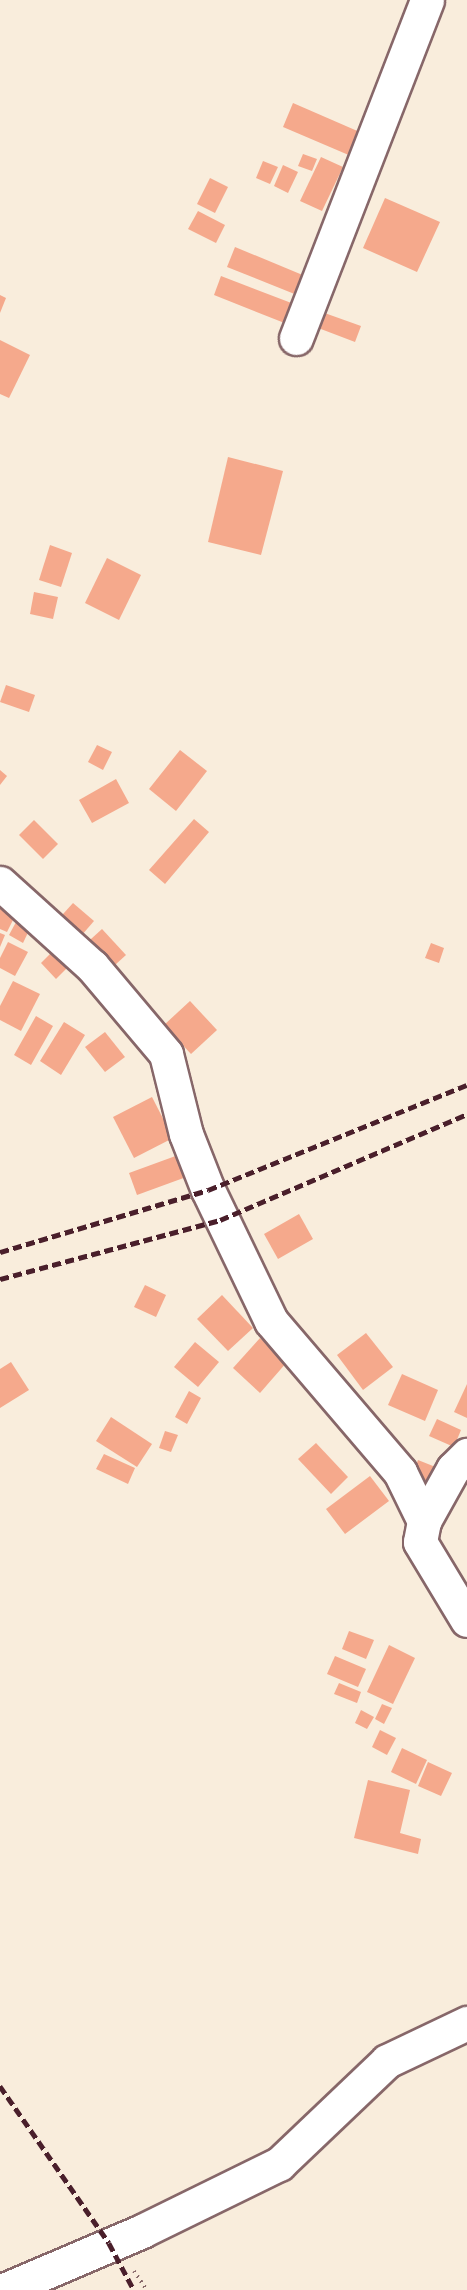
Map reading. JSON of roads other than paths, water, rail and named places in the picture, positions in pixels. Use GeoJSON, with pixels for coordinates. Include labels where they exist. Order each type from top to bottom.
{"type":"FeatureCollection","features":[{"type":"Feature","properties":{"kind":"street"},"geometry":{"type":"LineString","coordinates":[[296,338],[427,0]]}},
{"type":"Feature","properties":{"kind":"street"},"geometry":{"type":"LineString","coordinates":[[0,883],[92,966],[166,1054],[186,1134],[204,1181],[271,1321],[400,1472],[424,1521]]}},
{"type":"Feature","properties":{"kind":"street"},"geometry":{"type":"LineString","coordinates":[[467,1455],[453,1469],[424,1521],[420,1542],[467,1620]]}},
{"type":"Feature","properties":{"kind":"street"},"geometry":{"type":"LineString","coordinates":[[4,2290],[142,2231],[279,2164],[387,2061],[467,2023]]}},
{"type":"Feature","properties":{"kind":"railway"},"geometry":{"type":"LineString","coordinates":[[0,1252],[208,1190],[467,1085]]}},
{"type":"Feature","properties":{"kind":"railway"},"geometry":{"type":"LineString","coordinates":[[0,1279],[220,1220],[467,1114]]}},
{"type":"Feature","properties":{"kind":"railway"},"geometry":{"type":"LineString","coordinates":[[0,2086],[109,2243],[134,2290]]}}]}
